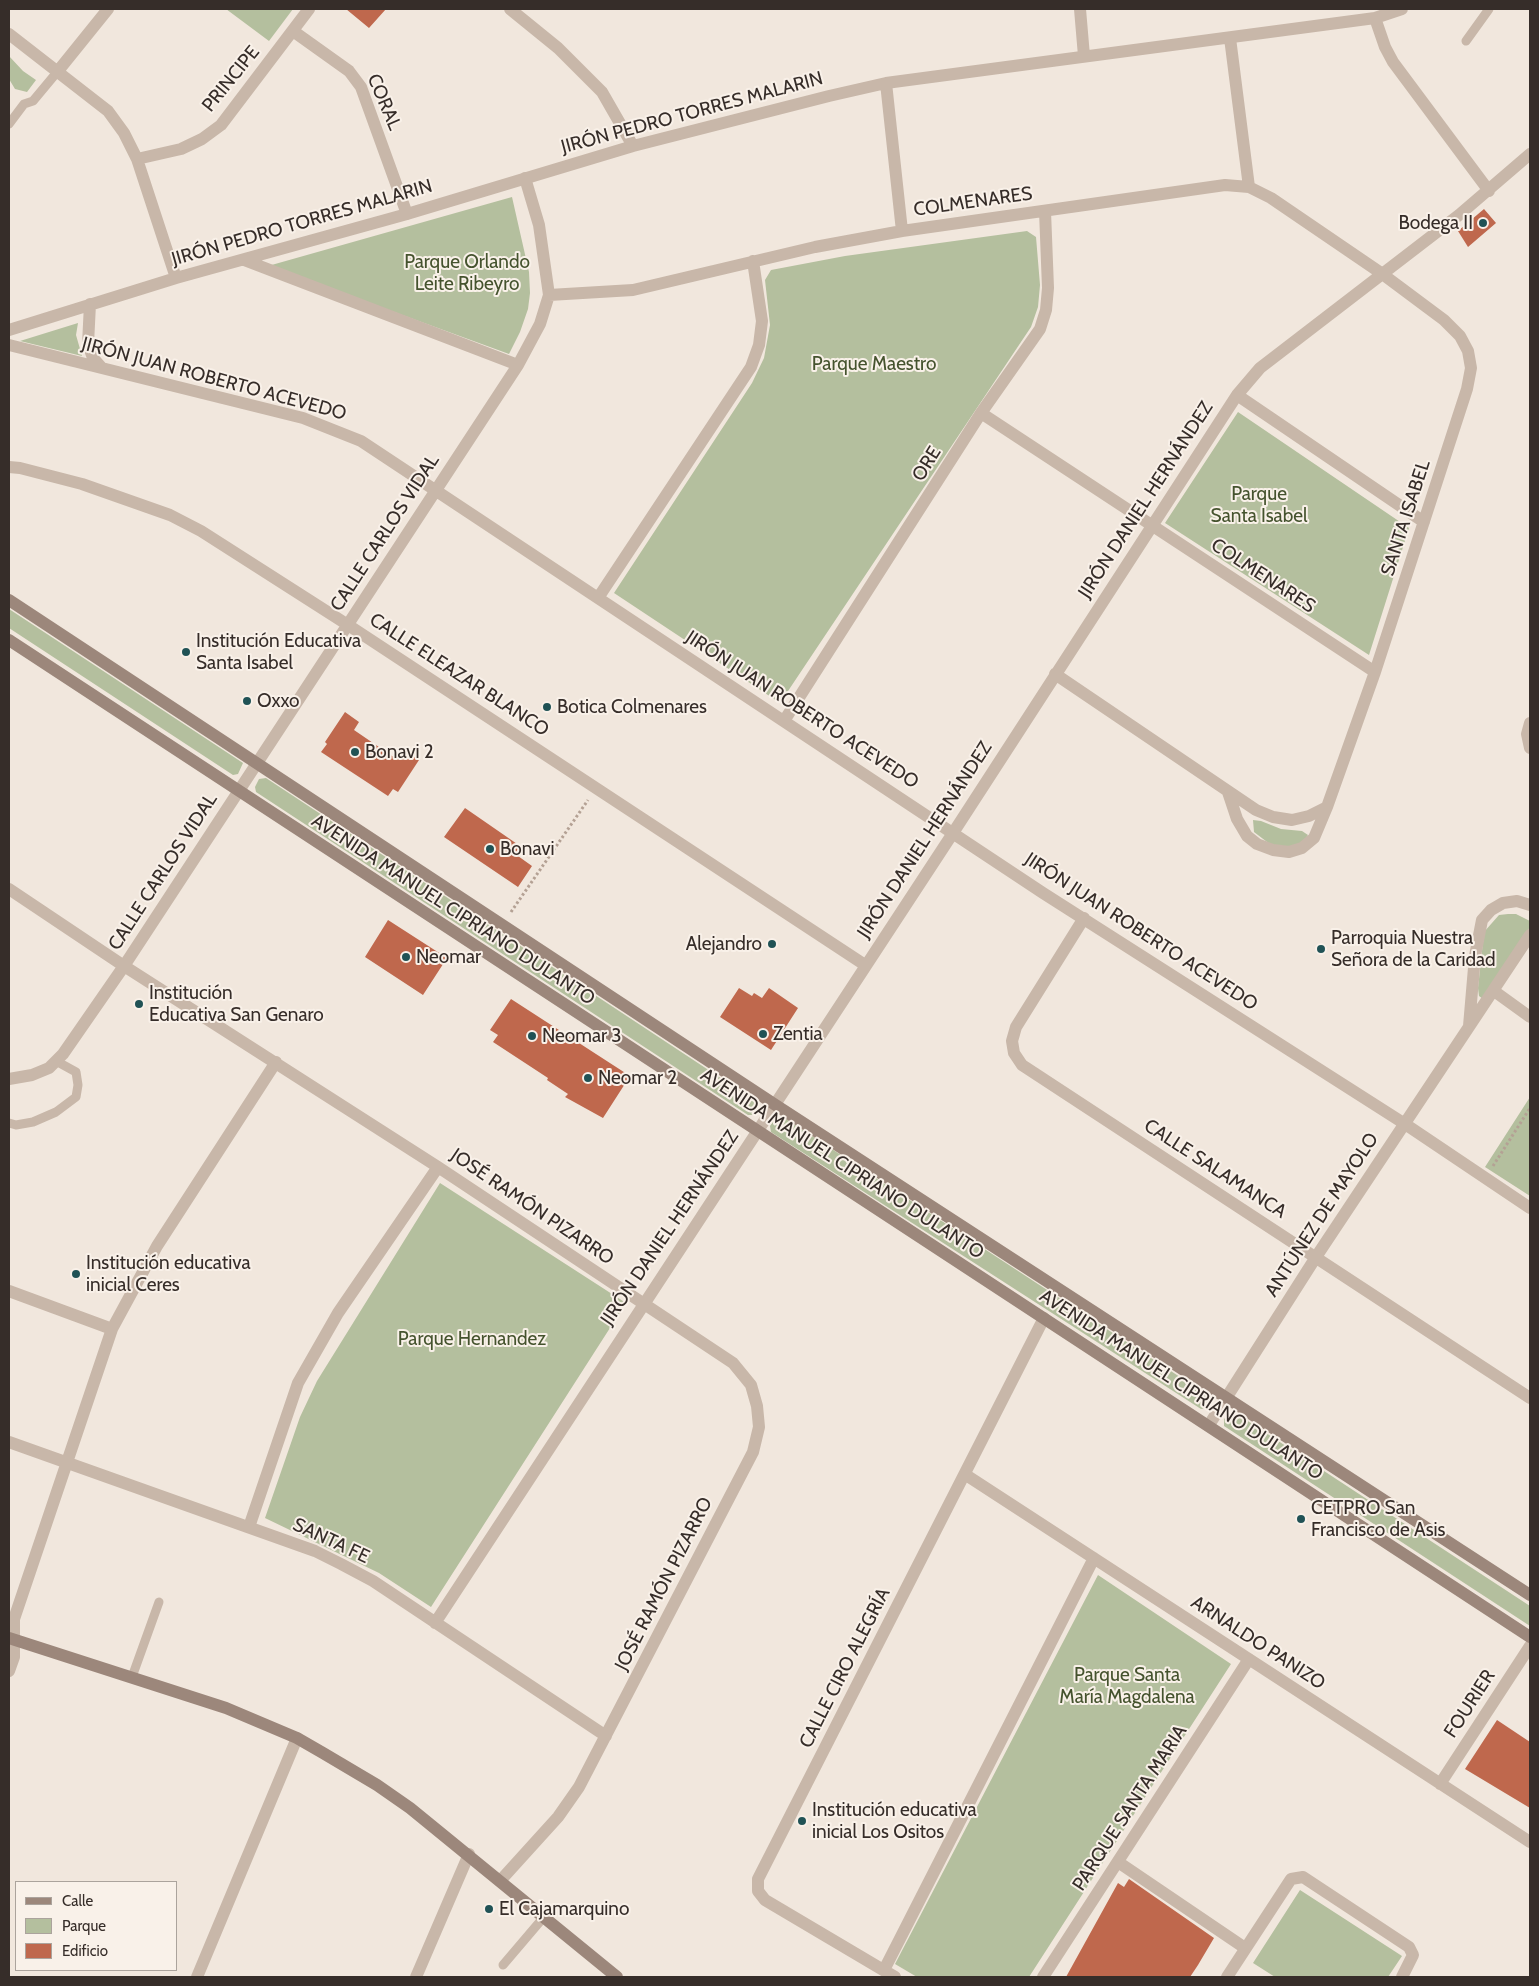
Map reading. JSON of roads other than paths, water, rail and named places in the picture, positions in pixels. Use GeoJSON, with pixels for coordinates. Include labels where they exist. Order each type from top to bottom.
{"type":"FeatureCollection","features":[{"type":"Feature","properties":{"kind":"main road","name":"AVENIDA MANUEL CIPRIANO DULANTO"},"geometry":{"type":"LineString","coordinates":[[9,600],[774,1104],[1530,1595]]}},
{"type":"Feature","properties":{"kind":"main road","name":"AVENIDA MANUEL CIPRIANO DULANTO"},"geometry":{"type":"LineString","coordinates":[[9,640],[1530,1637]]}},
{"type":"Feature","properties":{"kind":"main road"},"geometry":{"type":"LineString","coordinates":[[12,1639],[226,1708],[297,1738],[377,1785],[469,1854],[543,1918],[616,1977]]}},
{"type":"Feature","properties":{"kind":"street"},"geometry":{"type":"LineString","coordinates":[[58,71],[108,9]]}},
{"type":"Feature","properties":{"kind":"street","name":"PRINCIPE"},"geometry":{"type":"LineString","coordinates":[[137,159],[181,149],[202,139],[221,125],[309,9]]}},
{"type":"Feature","properties":{"kind":"street"},"geometry":{"type":"LineString","coordinates":[[510,9],[558,48],[602,92],[619,118],[633,146]]}},
{"type":"Feature","properties":{"kind":"street"},"geometry":{"type":"LineString","coordinates":[[1080,9],[1084,56]]}},
{"type":"Feature","properties":{"kind":"street","name":"JIRÓN PEDRO TORRES MALARIN"},"geometry":{"type":"LineString","coordinates":[[9,330],[176,278],[407,214],[633,146],[886,83],[1375,18],[1402,9]]}},
{"type":"Feature","properties":{"kind":"street"},"geometry":{"type":"LineString","coordinates":[[1375,18],[1384,47],[1393,62],[1489,191]]}},
{"type":"Feature","properties":{"kind":"street","name":"CORAL"},"geometry":{"type":"LineString","coordinates":[[293,31],[349,71],[361,87],[407,214]]}},
{"type":"Feature","properties":{"kind":"street"},"geometry":{"type":"LineString","coordinates":[[9,34],[108,111],[124,133],[137,159],[176,278]]}},
{"type":"Feature","properties":{"kind":"street"},"geometry":{"type":"LineString","coordinates":[[1230,38],[1249,187]]}},
{"type":"Feature","properties":{"kind":"street"},"geometry":{"type":"LineString","coordinates":[[886,83],[902,231]]}},
{"type":"Feature","properties":{"kind":"street","name":"JIRÓN DANIEL HERNÁNDEZ"},"geometry":{"type":"LineString","coordinates":[[435,1623],[642,1303],[953,833],[1237,395],[1260,368],[1489,191],[1530,154]]}},
{"type":"Feature","properties":{"kind":"street","name":"CALLE CARLOS VIDAL"},"geometry":{"type":"LineString","coordinates":[[9,1079],[32,1075],[49,1068],[124,966],[518,365],[540,324],[549,295],[539,226],[525,178]]}},
{"type":"Feature","properties":{"kind":"street","name":"COLMENARES"},"geometry":{"type":"LineString","coordinates":[[549,295],[633,290],[753,262],[902,231],[1225,185],[1249,187],[1271,198],[1381,273]]}},
{"type":"Feature","properties":{"kind":"street","name":"ORE"},"geometry":{"type":"LineString","coordinates":[[784,721],[981,413],[1040,329],[1046,310],[1048,288],[1045,211]]}},
{"type":"Feature","properties":{"kind":"street"},"geometry":{"type":"LineString","coordinates":[[244,260],[518,365]]}},
{"type":"Feature","properties":{"kind":"street"},"geometry":{"type":"LineString","coordinates":[[598,598],[751,367],[759,344],[762,321],[753,262]]}},
{"type":"Feature","properties":{"kind":"street","name":"SANTA ISABEL"},"geometry":{"type":"LineString","coordinates":[[1228,792],[1237,819],[1247,836],[1257,844],[1273,850],[1289,852],[1302,848],[1314,838],[1375,672],[1468,389],[1471,368],[1468,351],[1460,336],[1444,320],[1381,273]]}},
{"type":"Feature","properties":{"kind":"street"},"geometry":{"type":"LineString","coordinates":[[90,304],[88,344],[93,358],[101,367]]}},
{"type":"Feature","properties":{"kind":"street","name":"JIRÓN JUAN ROBERTO ACEVEDO"},"geometry":{"type":"LineString","coordinates":[[9,345],[303,418],[361,441],[953,833],[1404,1124],[1530,1208]]}},
{"type":"Feature","properties":{"kind":"street"},"geometry":{"type":"LineString","coordinates":[[1237,395],[1424,522]]}},
{"type":"Feature","properties":{"kind":"street","name":"COLMENARES"},"geometry":{"type":"LineString","coordinates":[[981,413],[1375,672]]}},
{"type":"Feature","properties":{"kind":"street","name":"CALLE ELEAZAR BLANCO"},"geometry":{"type":"LineString","coordinates":[[9,467],[20,468],[82,484],[170,515],[201,531],[348,625],[865,965]]}},
{"type":"Feature","properties":{"kind":"street"},"geometry":{"type":"LineString","coordinates":[[1055,674],[1256,810],[1292,820],[1309,816],[1327,806]]}},
{"type":"Feature","properties":{"kind":"street"},"geometry":{"type":"LineString","coordinates":[[1530,723],[1527,734],[1530,748]]}},
{"type":"Feature","properties":{"kind":"street","name":"JOSÉ RAMÓN PIZARRO"},"geometry":{"type":"LineString","coordinates":[[9,889],[124,966],[438,1167],[734,1363],[751,1385],[757,1406],[759,1427],[753,1452],[579,1787],[558,1817],[500,1881]]}},
{"type":"Feature","properties":{"kind":"street","name":"ANTÚNEZ DE MAYOLO"},"geometry":{"type":"LineString","coordinates":[[1469,1027],[1475,956],[1482,920],[1491,910],[1503,902],[1517,901],[1530,905]]}},
{"type":"Feature","properties":{"kind":"street","name":"CALLE SALAMANCA"},"geometry":{"type":"LineString","coordinates":[[1084,918],[1016,1027],[1012,1041],[1014,1053],[1022,1065],[1530,1398]]}},
{"type":"Feature","properties":{"kind":"street","name":"ANTÚNEZ DE MAYOLO"},"geometry":{"type":"LineString","coordinates":[[1209,1425],[1316,1257],[1530,935]]}},
{"type":"Feature","properties":{"kind":"street"},"geometry":{"type":"LineString","coordinates":[[1494,991],[1530,1017]]}},
{"type":"Feature","properties":{"kind":"street"},"geometry":{"type":"LineString","coordinates":[[9,1671],[14,1657],[12,1639],[14,1619],[112,1329],[156,1246],[276,1062]]}},
{"type":"Feature","properties":{"kind":"street"},"geometry":{"type":"LineString","coordinates":[[249,1527],[298,1383],[338,1313],[438,1167]]}},
{"type":"Feature","properties":{"kind":"street"},"geometry":{"type":"LineString","coordinates":[[9,1290],[112,1329]]}},
{"type":"Feature","properties":{"kind":"street","name":"CALLE CIRO ALEGRÍA"},"geometry":{"type":"LineString","coordinates":[[896,1977],[765,1900],[758,1891],[758,1879],[966,1475],[1044,1318]]}},
{"type":"Feature","properties":{"kind":"street","name":"SANTA FE"},"geometry":{"type":"LineString","coordinates":[[9,1442],[249,1527],[314,1551],[341,1564],[373,1581],[606,1736]]}},
{"type":"Feature","properties":{"kind":"street","name":"ARNALDO PANIZO"},"geometry":{"type":"LineString","coordinates":[[966,1475],[1530,1842]]}},
{"type":"Feature","properties":{"kind":"street"},"geometry":{"type":"LineString","coordinates":[[884,1970],[1094,1558]]}},
{"type":"Feature","properties":{"kind":"street","name":"FOURIER"},"geometry":{"type":"LineString","coordinates":[[1440,1784],[1530,1646]]}},
{"type":"Feature","properties":{"kind":"street","name":"PARQUE SANTA MARIA"},"geometry":{"type":"LineString","coordinates":[[1043,1977],[1249,1659]]}},
{"type":"Feature","properties":{"kind":"street"},"geometry":{"type":"LineString","coordinates":[[197,1977],[297,1738]]}},
{"type":"Feature","properties":{"kind":"street"},"geometry":{"type":"LineString","coordinates":[[416,1977],[469,1854]]}},
{"type":"Feature","properties":{"kind":"street"},"geometry":{"type":"LineString","coordinates":[[1118,1862],[1245,1948]]}},
{"type":"Feature","properties":{"kind":"street"},"geometry":{"type":"LineString","coordinates":[[1227,1977],[1291,1879],[1303,1877],[1410,1947],[1413,1955],[1402,1977]]}},
{"type":"Feature","properties":{"kind":"lane"},"geometry":{"type":"LineString","coordinates":[[1466,41],[1489,9]]}},
{"type":"Feature","properties":{"kind":"lane"},"geometry":{"type":"LineString","coordinates":[[9,124],[24,104],[33,101],[58,71]]}},
{"type":"Feature","properties":{"kind":"lane"},"geometry":{"type":"LineString","coordinates":[[9,1124],[16,1125],[33,1122],[56,1112],[76,1097],[78,1086],[76,1072],[56,1061]]}},
{"type":"Feature","properties":{"kind":"lane"},"geometry":{"type":"LineString","coordinates":[[132,1677],[158,1602]]}},
{"type":"Feature","properties":{"kind":"lane"},"geometry":{"type":"LineString","coordinates":[[503,1965],[543,1918]]}},
{"type":"Feature","properties":{"kind":"place","name":"Bodega II"},"geometry":{"type":"Point","coordinates":[1483,223]}},
{"type":"Feature","properties":{"kind":"place","name":"Institución Educativa Santa Isabel"},"geometry":{"type":"Point","coordinates":[186,652]}},
{"type":"Feature","properties":{"kind":"place","name":"Oxxo"},"geometry":{"type":"Point","coordinates":[247,701]}},
{"type":"Feature","properties":{"kind":"place","name":"Botica Colmenares"},"geometry":{"type":"Point","coordinates":[547,707]}},
{"type":"Feature","properties":{"kind":"place","name":"Bonavi 2"},"geometry":{"type":"Point","coordinates":[355,752]}},
{"type":"Feature","properties":{"kind":"place","name":"Bonavi"},"geometry":{"type":"Point","coordinates":[490,849]}},
{"type":"Feature","properties":{"kind":"place","name":"Alejandro"},"geometry":{"type":"Point","coordinates":[772,944]}},
{"type":"Feature","properties":{"kind":"place","name":"Parroquia Nuestra Señora de la Caridad"},"geometry":{"type":"Point","coordinates":[1321,949]}},
{"type":"Feature","properties":{"kind":"place","name":"Neomar"},"geometry":{"type":"Point","coordinates":[406,957]}},
{"type":"Feature","properties":{"kind":"place","name":"Institución Educativa San Genaro"},"geometry":{"type":"Point","coordinates":[139,1004]}},
{"type":"Feature","properties":{"kind":"place","name":"Zentia"},"geometry":{"type":"Point","coordinates":[763,1034]}},
{"type":"Feature","properties":{"kind":"place","name":"Neomar 3"},"geometry":{"type":"Point","coordinates":[532,1036]}},
{"type":"Feature","properties":{"kind":"place","name":"Neomar 2"},"geometry":{"type":"Point","coordinates":[588,1078]}},
{"type":"Feature","properties":{"kind":"place","name":"Institución educativa inicial Ceres"},"geometry":{"type":"Point","coordinates":[76,1274]}},
{"type":"Feature","properties":{"kind":"place","name":"CETPRO San Francisco de Asis"},"geometry":{"type":"Point","coordinates":[1301,1519]}},
{"type":"Feature","properties":{"kind":"place","name":"Institución educativa inicial Los Ositos"},"geometry":{"type":"Point","coordinates":[802,1821]}},
{"type":"Feature","properties":{"kind":"place","name":"El Cajamarquino"},"geometry":{"type":"Point","coordinates":[489,1909]}},
{"type":"Feature","properties":{"kind":"park label","name":"Parque Orlando Leite Ribeyro"},"geometry":{"type":"Point","coordinates":[467,273]}},
{"type":"Feature","properties":{"kind":"park label","name":"Parque Maestro"},"geometry":{"type":"Point","coordinates":[874,364]}},
{"type":"Feature","properties":{"kind":"park label","name":"Parque Santa Isabel"},"geometry":{"type":"Point","coordinates":[1259,505]}},
{"type":"Feature","properties":{"kind":"park label","name":"Parque Hernandez"},"geometry":{"type":"Point","coordinates":[472,1339]}},
{"type":"Feature","properties":{"kind":"park label","name":"Parque Santa María Magdalena"},"geometry":{"type":"Point","coordinates":[1127,1686]}}]}
